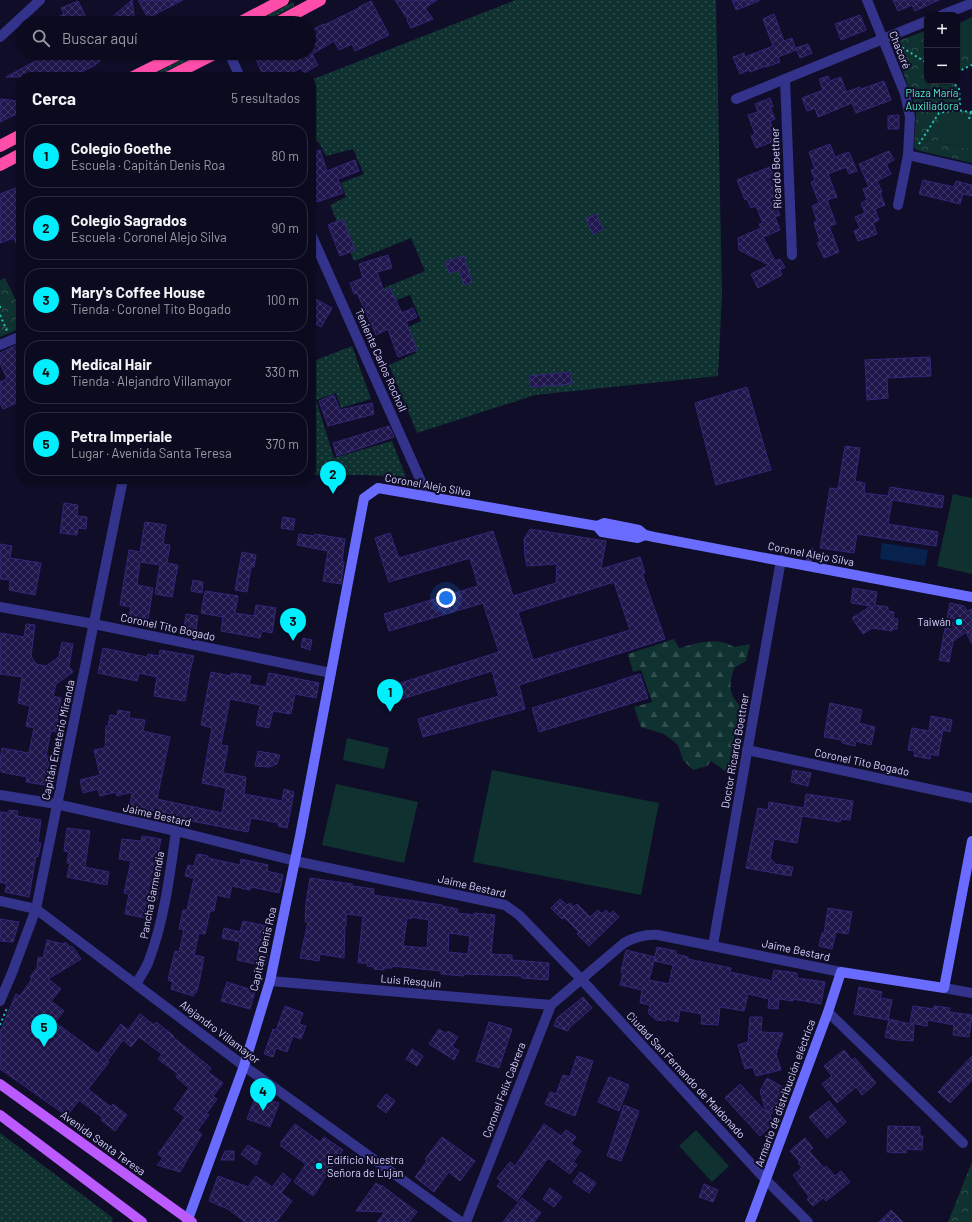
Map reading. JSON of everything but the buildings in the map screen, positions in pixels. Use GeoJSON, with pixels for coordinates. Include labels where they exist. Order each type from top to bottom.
{"type":"FeatureCollection","features":[{"type":"Feature","properties":{"kind":"highway"},"geometry":{"type":"LineString","coordinates":[[252,16],[283,0]]}},
{"type":"Feature","properties":{"kind":"highway"},"geometry":{"type":"LineString","coordinates":[[289,16],[318,0]]}},
{"type":"Feature","properties":{"kind":"highway"},"geometry":{"type":"LineString","coordinates":[[143,72],[167,60]]}},
{"type":"Feature","properties":{"kind":"highway"},"geometry":{"type":"LineString","coordinates":[[179,72],[202,60]]}},
{"type":"Feature","properties":{"kind":"highway"},"geometry":{"type":"LineString","coordinates":[[0,146],[16,138]]}},
{"type":"Feature","properties":{"kind":"highway"},"geometry":{"type":"LineString","coordinates":[[0,165],[16,157]]}},
{"type":"Feature","properties":{"kind":"main road","name":"Coronel Alejo Silva"},"geometry":{"type":"LineString","coordinates":[[331,673],[364,498],[378,488],[597,526],[602,532],[638,538],[645,535],[972,597]]}},
{"type":"Feature","properties":{"kind":"main road","name":"Capitán Denis Roa"},"geometry":{"type":"LineString","coordinates":[[189,1221],[244,1066],[270,981],[295,861],[331,673]]}},
{"type":"Feature","properties":{"kind":"main road"},"geometry":{"type":"LineString","coordinates":[[944,988],[972,841]]}},
{"type":"Feature","properties":{"kind":"main road","name":"Jaime Bestard"},"geometry":{"type":"LineString","coordinates":[[841,972],[944,988]]}},
{"type":"Feature","properties":{"kind":"main road","name":"Armario de distribución eléctrica"},"geometry":{"type":"LineString","coordinates":[[750,1222],[828,1012],[841,972]]}},
{"type":"Feature","properties":{"kind":"main road","name":"Avenida Santa Teresa"},"geometry":{"type":"LineString","coordinates":[[0,1084],[189,1221]]}},
{"type":"Feature","properties":{"kind":"main road"},"geometry":{"type":"LineString","coordinates":[[0,1115],[142,1222]]}},
{"type":"Feature","properties":{"kind":"street"},"geometry":{"type":"LineString","coordinates":[[22,16],[40,0]]}},
{"type":"Feature","properties":{"kind":"street","name":"Chacoré"},"geometry":{"type":"LineString","coordinates":[[866,0],[908,106],[910,117],[908,155],[898,205]]}},
{"type":"Feature","properties":{"kind":"street"},"geometry":{"type":"LineString","coordinates":[[950,12],[972,3]]}},
{"type":"Feature","properties":{"kind":"street"},"geometry":{"type":"LineString","coordinates":[[2,34],[16,21]]}},
{"type":"Feature","properties":{"kind":"street"},"geometry":{"type":"LineString","coordinates":[[736,98],[924,22]]}},
{"type":"Feature","properties":{"kind":"street"},"geometry":{"type":"LineString","coordinates":[[232,60],[238,72]]}},
{"type":"Feature","properties":{"kind":"street","name":"Ricardo Boettner"},"geometry":{"type":"LineString","coordinates":[[785,79],[792,255]]}},
{"type":"Feature","properties":{"kind":"street"},"geometry":{"type":"LineString","coordinates":[[908,155],[972,170]]}},
{"type":"Feature","properties":{"kind":"street","name":"Teniente Carlos Rocholl"},"geometry":{"type":"LineString","coordinates":[[316,245],[428,497]]}},
{"type":"Feature","properties":{"kind":"street"},"geometry":{"type":"LineString","coordinates":[[0,345],[16,338]]}},
{"type":"Feature","properties":{"kind":"street","name":"Capitán Emeterio Miranda"},"geometry":{"type":"LineString","coordinates":[[0,1001],[36,909],[56,804],[122,484]]}},
{"type":"Feature","properties":{"kind":"street","name":"Doctor Ricardo Boettner"},"geometry":{"type":"LineString","coordinates":[[713,945],[781,560]]}},
{"type":"Feature","properties":{"kind":"street","name":"Coronel Tito Bogado"},"geometry":{"type":"LineString","coordinates":[[0,607],[94,624],[331,673]]}},
{"type":"Feature","properties":{"kind":"street","name":"Coronel Tito Bogado"},"geometry":{"type":"LineString","coordinates":[[748,750],[972,798]]}},
{"type":"Feature","properties":{"kind":"street","name":"Jaime Bestard"},"geometry":{"type":"LineString","coordinates":[[0,794],[56,804],[176,831],[295,861],[505,905],[518,915],[581,978],[624,943],[637,936],[652,934],[713,945],[841,972]]}},
{"type":"Feature","properties":{"kind":"street","name":"Pancha Garmendia"},"geometry":{"type":"LineString","coordinates":[[136,984],[148,964],[158,932],[171,869],[176,831]]}},
{"type":"Feature","properties":{"kind":"street","name":"Alejandro Villamayor"},"geometry":{"type":"LineString","coordinates":[[0,902],[36,909],[244,1066],[461,1222]]}},
{"type":"Feature","properties":{"kind":"street","name":"Coronel Felix Cabrera"},"geometry":{"type":"LineString","coordinates":[[466,1222],[551,1004],[581,978]]}},
{"type":"Feature","properties":{"kind":"street","name":"Ciudad San Fernando de Maldonado"},"geometry":{"type":"LineString","coordinates":[[581,978],[766,1180],[808,1222]]}},
{"type":"Feature","properties":{"kind":"street","name":"Luis Resquin"},"geometry":{"type":"LineString","coordinates":[[270,981],[551,1004]]}},
{"type":"Feature","properties":{"kind":"street","name":"Jaime Bestard"},"geometry":{"type":"LineString","coordinates":[[944,988],[972,993]]}},
{"type":"Feature","properties":{"kind":"street"},"geometry":{"type":"LineString","coordinates":[[828,1012],[963,1143]]}},
{"type":"Feature","properties":{"kind":"lane"},"geometry":{"type":"LineString","coordinates":[[808,565],[810,551]]}},
{"type":"Feature","properties":{"kind":"path"},"geometry":{"type":"LineString","coordinates":[[898,45],[924,61]]}},
{"type":"Feature","properties":{"kind":"path"},"geometry":{"type":"LineString","coordinates":[[960,71],[972,65]]}},
{"type":"Feature","properties":{"kind":"path"},"geometry":{"type":"LineString","coordinates":[[954,110],[960,105],[961,96],[959,89],[955,84]]}},
{"type":"Feature","properties":{"kind":"path"},"geometry":{"type":"LineString","coordinates":[[918,146],[939,113],[954,110],[971,112],[969,119]]}},
{"type":"Feature","properties":{"kind":"path"},"geometry":{"type":"LineString","coordinates":[[0,315],[7,331]]}},
{"type":"Feature","properties":{"kind":"green space"},"geometry":{"type":"Polygon","coordinates":[[[516,0],[716,0],[722,295],[718,376],[535,395],[417,433],[389,365],[416,353],[406,328],[421,321],[410,295],[380,306],[374,292],[425,271],[411,238],[354,261],[330,205],[346,197],[341,183],[364,174],[353,149],[326,156],[318,141],[316,142],[316,78],[516,0]],[[596,214],[586,219],[593,234],[602,229],[596,214]],[[463,256],[445,262],[449,273],[467,267],[463,256]],[[571,372],[529,376],[530,387],[572,384],[571,372]]]}},
{"type":"Feature","properties":{"kind":"green space"},"geometry":{"type":"Polygon","coordinates":[[[293,2],[294,3],[294,6],[275,16],[266,16],[293,2]]]}},
{"type":"Feature","properties":{"kind":"green space"},"geometry":{"type":"Polygon","coordinates":[[[972,17],[972,45],[960,50],[960,48],[960,23],[972,17]]]}},
{"type":"Feature","properties":{"kind":"green space","name":"Plaza María Auxiliadora"},"geometry":{"type":"Polygon","coordinates":[[[924,31],[924,84],[955,84],[959,92],[960,105],[954,110],[972,112],[972,120],[944,115],[938,143],[972,149],[972,163],[916,150],[914,147],[916,115],[914,103],[894,46],[896,42],[924,31]]]}},
{"type":"Feature","properties":{"kind":"green space","name":"Plaza María Auxiliadora"},"geometry":{"type":"Polygon","coordinates":[[[972,45],[972,65],[960,71],[960,50],[972,45]]]}},
{"type":"Feature","properties":{"kind":"green space"},"geometry":{"type":"Polygon","coordinates":[[[181,60],[188,60],[165,72],[158,72],[181,60]]]}},
{"type":"Feature","properties":{"kind":"green space"},"geometry":{"type":"Polygon","coordinates":[[[943,114],[972,120],[972,149],[938,143],[943,114]]]}},
{"type":"Feature","properties":{"kind":"green space"},"geometry":{"type":"Polygon","coordinates":[[[5,278],[16,301],[16,330],[0,337],[0,280],[5,278]]]}},
{"type":"Feature","properties":{"kind":"green space"},"geometry":{"type":"Polygon","coordinates":[[[352,346],[371,399],[341,408],[336,393],[316,400],[316,360],[352,346]]]}},
{"type":"Feature","properties":{"kind":"green space"},"geometry":{"type":"Polygon","coordinates":[[[316,400],[334,458],[392,441],[406,477],[316,475],[316,400]]]}},
{"type":"Feature","properties":{"kind":"green space"},"geometry":{"type":"Polygon","coordinates":[[[953,494],[972,498],[972,574],[937,566],[953,494]]]}},
{"type":"Feature","properties":{"kind":"green space"},"geometry":{"type":"Polygon","coordinates":[[[674,639],[679,648],[713,641],[734,647],[750,644],[746,661],[734,668],[731,680],[733,697],[740,706],[728,773],[711,761],[707,766],[693,770],[683,760],[678,745],[664,734],[641,727],[634,707],[652,702],[641,670],[633,672],[628,654],[674,639]]]}},
{"type":"Feature","properties":{"kind":"green space"},"geometry":{"type":"Polygon","coordinates":[[[347,738],[389,748],[384,769],[343,760],[347,738]]]}},
{"type":"Feature","properties":{"kind":"green space"},"geometry":{"type":"Polygon","coordinates":[[[492,770],[659,803],[641,895],[473,862],[492,770]]]}},
{"type":"Feature","properties":{"kind":"green space"},"geometry":{"type":"Polygon","coordinates":[[[336,784],[418,802],[404,863],[322,845],[336,784]]]}},
{"type":"Feature","properties":{"kind":"green space"},"geometry":{"type":"Polygon","coordinates":[[[696,1130],[729,1166],[712,1182],[679,1146],[696,1130]]]}},
{"type":"Feature","properties":{"kind":"green space"},"geometry":{"type":"Polygon","coordinates":[[[0,1133],[113,1218],[112,1222],[0,1222],[0,1133]]]}},
{"type":"Feature","properties":{"kind":"green space"},"geometry":{"type":"Polygon","coordinates":[[[972,1162],[972,1222],[948,1222],[972,1162]]]}},
{"type":"Feature","properties":{"kind":"water"},"geometry":{"type":"Polygon","coordinates":[[[882,543],[928,550],[925,566],[880,559],[882,543]]]}},
{"type":"Feature","properties":{"kind":"place","name":"Colegio Sagrados"},"geometry":{"type":"Point","coordinates":[333,494]}},
{"type":"Feature","properties":{"kind":"place","name":"Taiwán"},"geometry":{"type":"Point","coordinates":[959,622]}},
{"type":"Feature","properties":{"kind":"place","name":"Mary's Coffee House"},"geometry":{"type":"Point","coordinates":[293,641]}},
{"type":"Feature","properties":{"kind":"place","name":"Colegio Goethe"},"geometry":{"type":"Point","coordinates":[390,712]}},
{"type":"Feature","properties":{"kind":"place","name":"Petra Imperiale"},"geometry":{"type":"Point","coordinates":[44,1047]}},
{"type":"Feature","properties":{"kind":"place","name":"Medical Hair"},"geometry":{"type":"Point","coordinates":[263,1111]}},
{"type":"Feature","properties":{"kind":"place","name":"Edificio Nuestra Señora de Lujan"},"geometry":{"type":"Point","coordinates":[319,1166]}}]}
